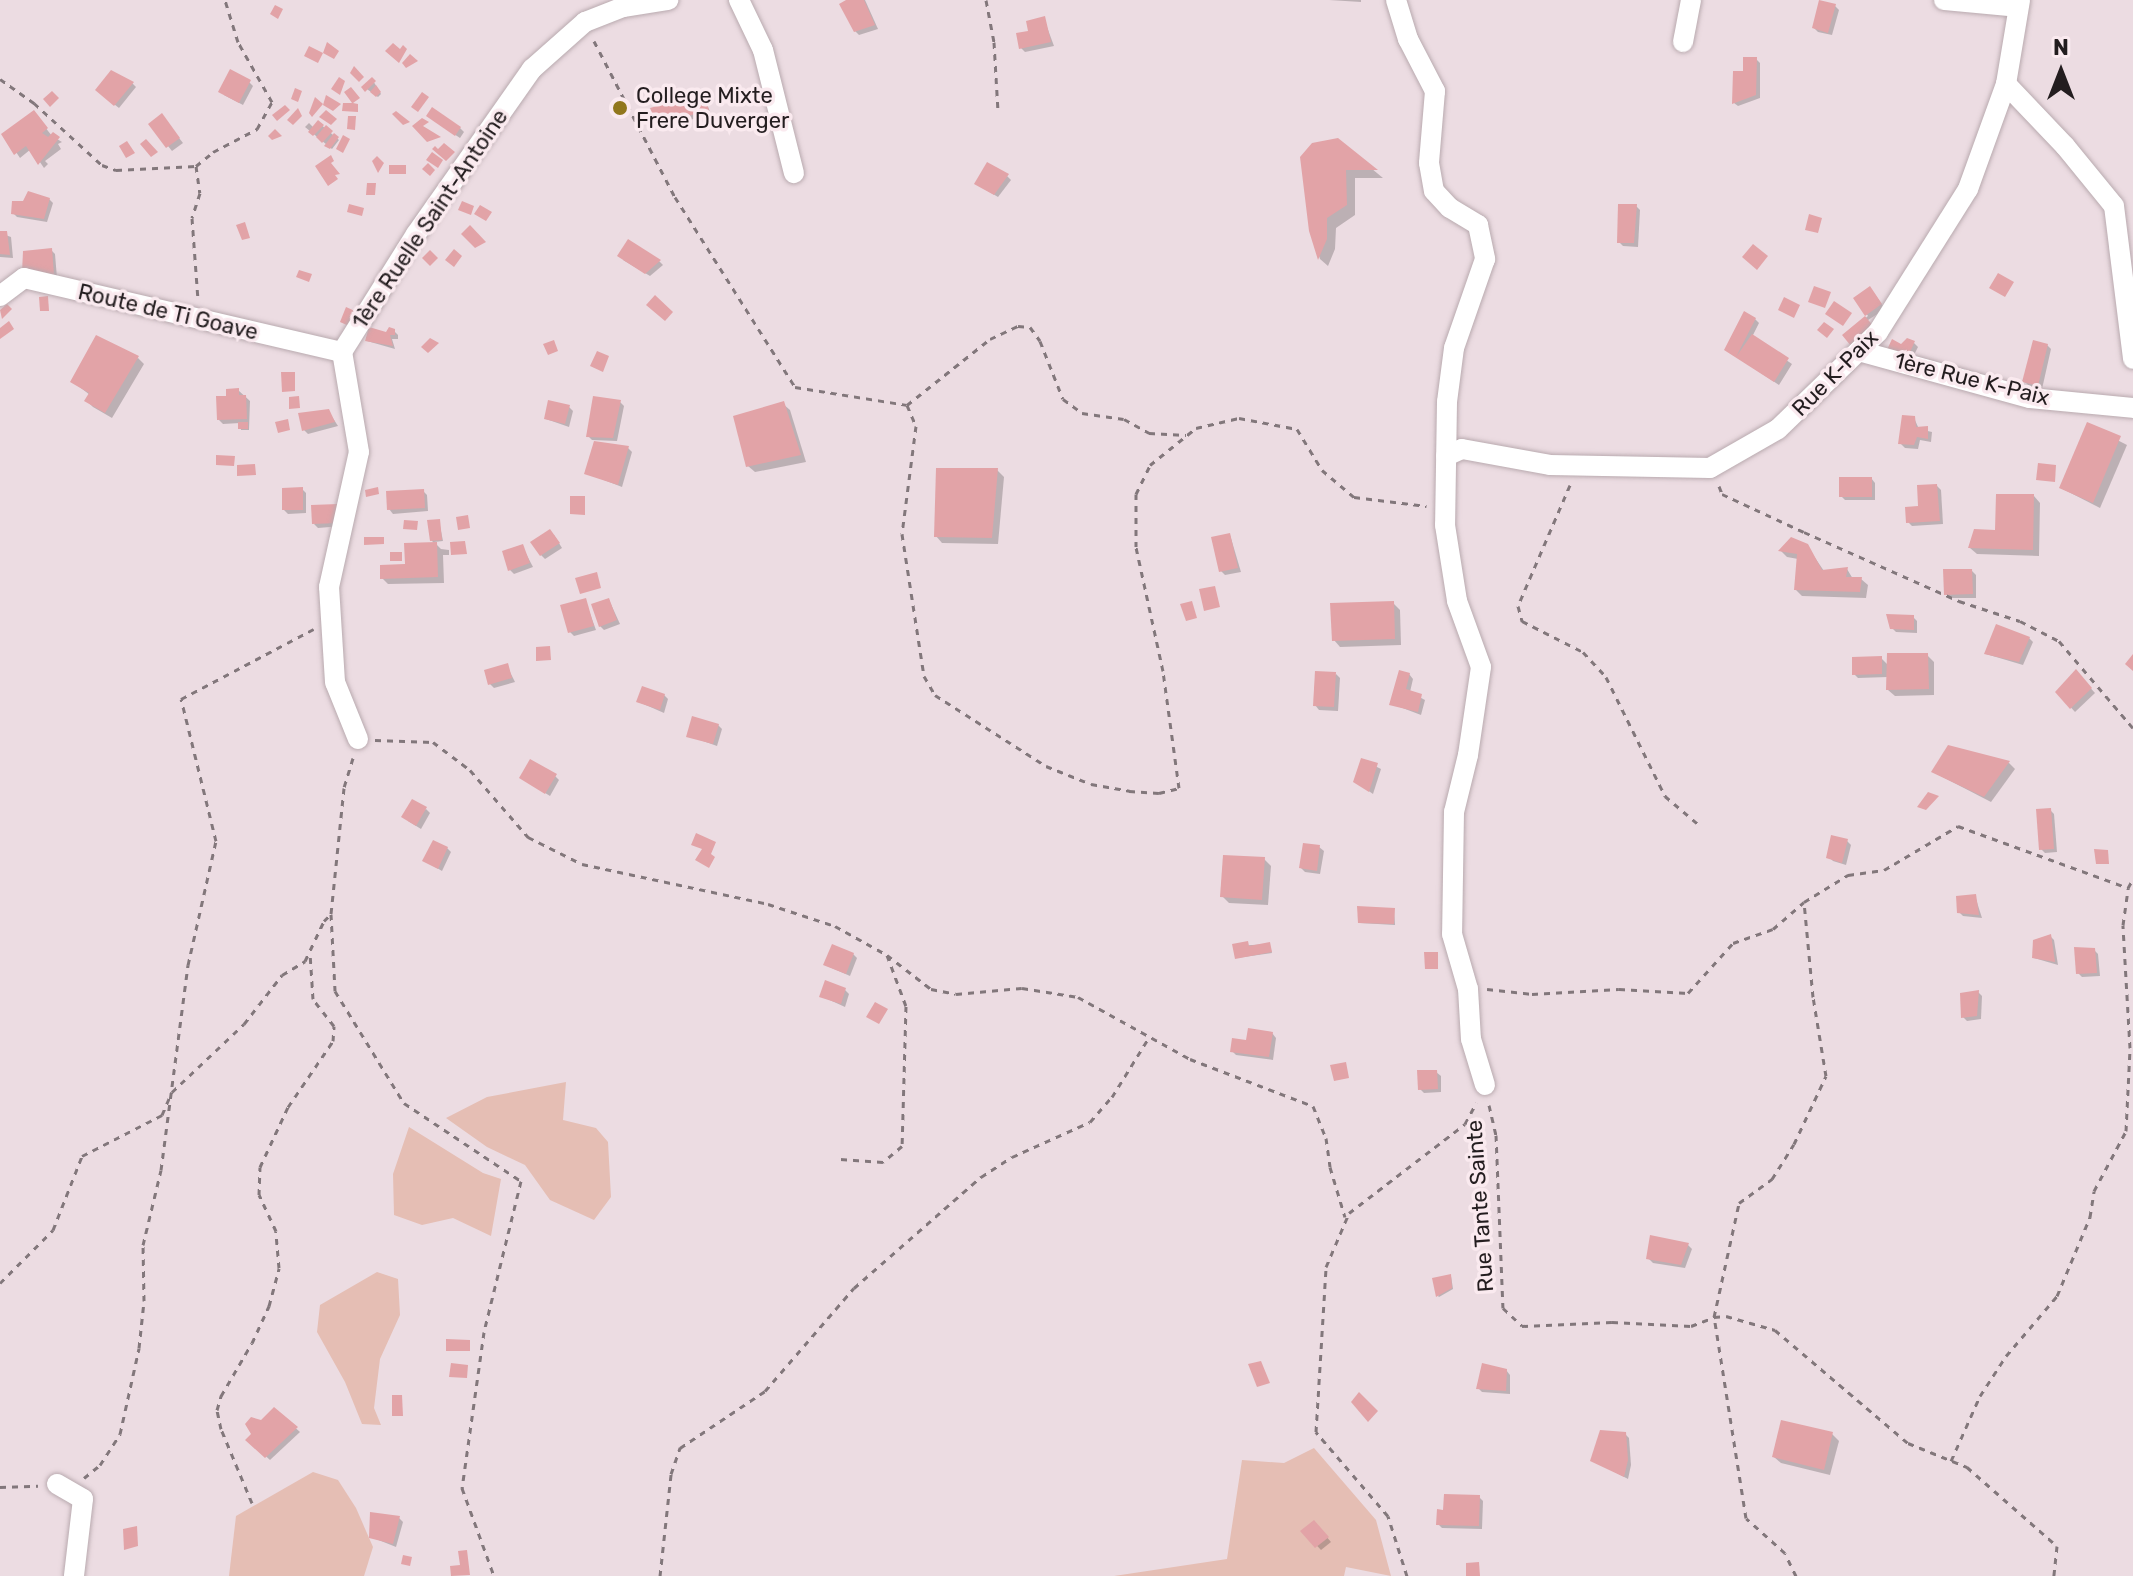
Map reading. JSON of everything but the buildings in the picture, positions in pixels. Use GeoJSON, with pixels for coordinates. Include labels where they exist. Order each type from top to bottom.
{"type":"FeatureCollection","features":[{"type":"Feature","properties":{"kind":"street"},"geometry":{"type":"LineString","coordinates":[[585,22],[590,0]]}},
{"type":"Feature","properties":{"kind":"street","name":"1ère Ruelle Saint-Antoine"},"geometry":{"type":"LineString","coordinates":[[358,739],[335,682],[329,587],[359,452],[342,352],[416,234],[532,69],[585,22],[620,3],[668,0]]}},
{"type":"Feature","properties":{"kind":"street"},"geometry":{"type":"LineString","coordinates":[[739,0],[763,50],[794,173]]}},
{"type":"Feature","properties":{"kind":"street"},"geometry":{"type":"LineString","coordinates":[[1396,0],[1408,39],[1435,91],[1429,163],[1434,191],[1450,208],[1478,225],[1485,259],[1454,348],[1447,402],[1446,456],[1446,509],[1457,601],[1481,667],[1468,755],[1454,812],[1452,934],[1468,989],[1471,1039],[1485,1085]]}},
{"type":"Feature","properties":{"kind":"street"},"geometry":{"type":"LineString","coordinates":[[1683,42],[1691,0]]}},
{"type":"Feature","properties":{"kind":"street"},"geometry":{"type":"LineString","coordinates":[[1944,0],[2019,4]]}},
{"type":"Feature","properties":{"kind":"street","name":"Rue K-Paix"},"geometry":{"type":"LineString","coordinates":[[1710,468],[1778,429],[1878,332],[1968,189],[2006,84],[2019,4]]}},
{"type":"Feature","properties":{"kind":"street"},"geometry":{"type":"LineString","coordinates":[[2006,84],[2065,146],[2114,206],[2130,304],[2133,359]]}},
{"type":"Feature","properties":{"kind":"street","name":"Route de Ti Goave"},"geometry":{"type":"LineString","coordinates":[[0,296],[24,278],[342,352]]}},
{"type":"Feature","properties":{"kind":"street","name":"1ère Rue K-Paix"},"geometry":{"type":"LineString","coordinates":[[1859,351],[2030,398],[2133,408]]}},
{"type":"Feature","properties":{"kind":"street"},"geometry":{"type":"LineString","coordinates":[[1446,456],[1462,449],[1550,465],[1710,468]]}},
{"type":"Feature","properties":{"kind":"street"},"geometry":{"type":"LineString","coordinates":[[57,1484],[83,1499],[74,1576]]}},
{"type":"Feature","properties":{"kind":"path"},"geometry":{"type":"LineString","coordinates":[[0,79],[34,103],[102,165],[116,170],[196,166],[213,152],[257,129],[272,102],[238,42],[225,0]]}},
{"type":"Feature","properties":{"kind":"path"},"geometry":{"type":"LineString","coordinates":[[986,0],[994,42],[998,111]]}},
{"type":"Feature","properties":{"kind":"path"},"geometry":{"type":"LineString","coordinates":[[585,22],[675,197],[795,387],[907,405],[990,339],[1018,326],[1030,327],[1040,341],[1063,399],[1082,413],[1124,419],[1149,433],[1186,435]]}},
{"type":"Feature","properties":{"kind":"path"},"geometry":{"type":"LineString","coordinates":[[196,166],[200,193],[192,218],[199,319]]}},
{"type":"Feature","properties":{"kind":"path"},"geometry":{"type":"LineString","coordinates":[[907,405],[916,426],[902,534],[924,676],[935,695],[1046,766],[1091,784],[1159,793],[1179,788],[1163,671],[1136,547],[1136,494],[1150,465],[1186,435],[1196,428],[1239,418],[1297,429],[1322,470],[1354,497],[1446,509]]}},
{"type":"Feature","properties":{"kind":"path"},"geometry":{"type":"LineString","coordinates":[[1578,467],[1523,592],[1518,606],[1522,621],[1583,652],[1606,677],[1665,796],[1698,824]]}},
{"type":"Feature","properties":{"kind":"path"},"geometry":{"type":"LineString","coordinates":[[1710,468],[1722,494],[1944,595],[2020,621],[2059,641],[2133,728]]}},
{"type":"Feature","properties":{"kind":"path"},"geometry":{"type":"LineString","coordinates":[[0,1487],[57,1484],[91,1475],[120,1434],[139,1348],[144,1301],[143,1245],[161,1170],[188,965],[216,841],[181,699],[331,620]]}},
{"type":"Feature","properties":{"kind":"path"},"geometry":{"type":"LineString","coordinates":[[494,1576],[462,1488],[484,1332],[521,1181],[404,1103],[335,991],[331,914],[344,788],[358,739],[433,742],[470,770],[528,837],[582,864],[768,904],[835,926],[887,955],[931,989],[956,994],[1022,988],[1078,997],[1148,1039],[1190,1059],[1290,1094],[1313,1106],[1326,1138],[1333,1178],[1346,1220]]}},
{"type":"Feature","properties":{"kind":"path"},"geometry":{"type":"LineString","coordinates":[[1468,989],[1532,994],[1619,989],[1688,993],[1733,943],[1773,929],[1804,902],[1848,875],[1884,870],[1958,826],[2128,888]]}},
{"type":"Feature","properties":{"kind":"path"},"geometry":{"type":"LineString","coordinates":[[1951,1461],[1980,1396],[2006,1356],[2057,1296],[2090,1217],[2094,1191],[2126,1131],[2130,1048],[2123,925],[2128,888],[2133,879]]}},
{"type":"Feature","properties":{"kind":"path"},"geometry":{"type":"LineString","coordinates":[[1796,1576],[1785,1553],[1746,1518],[1714,1317],[1739,1203],[1772,1179],[1794,1144],[1826,1076],[1813,997],[1804,902]]}},
{"type":"Feature","properties":{"kind":"path"},"geometry":{"type":"LineString","coordinates":[[0,1283],[53,1230],[82,1156],[162,1115],[172,1092],[244,1024],[282,975],[305,961],[331,914]]}},
{"type":"Feature","properties":{"kind":"path"},"geometry":{"type":"LineString","coordinates":[[252,1503],[221,1429],[217,1410],[221,1396],[252,1343],[269,1306],[279,1268],[276,1231],[259,1195],[260,1167],[288,1107],[333,1041],[334,1026],[313,999],[310,952]]}},
{"type":"Feature","properties":{"kind":"path"},"geometry":{"type":"LineString","coordinates":[[840,1159],[883,1162],[902,1146],[906,1006],[887,955]]}},
{"type":"Feature","properties":{"kind":"path"},"geometry":{"type":"LineString","coordinates":[[660,1576],[671,1474],[680,1448],[765,1391],[854,1288],[981,1177],[1012,1157],[1090,1122],[1112,1097],[1148,1039]]}},
{"type":"Feature","properties":{"kind":"path"},"geometry":{"type":"LineString","coordinates":[[1407,1576],[1388,1516],[1316,1432],[1326,1267],[1349,1213],[1465,1124],[1485,1085]]}},
{"type":"Feature","properties":{"kind":"path","name":"Rue Tante Sainte"},"geometry":{"type":"LineString","coordinates":[[1485,1085],[1496,1135],[1503,1308],[1522,1326],[1612,1322],[1691,1326],[1714,1317]]}},
{"type":"Feature","properties":{"kind":"path"},"geometry":{"type":"LineString","coordinates":[[1714,1317],[1726,1316],[1775,1330],[1908,1443],[1967,1467],[2057,1546],[2054,1576]]}},
{"type":"Feature","properties":{"kind":"shaded area"},"geometry":{"type":"Polygon","coordinates":[[[566,1082],[563,1120],[596,1128],[608,1142],[611,1197],[594,1220],[550,1200],[525,1165],[487,1147],[446,1118],[487,1097],[566,1082]]]}},
{"type":"Feature","properties":{"kind":"shaded area"},"geometry":{"type":"Polygon","coordinates":[[[409,1127],[483,1173],[501,1179],[491,1236],[453,1218],[422,1225],[394,1215],[393,1174],[409,1127]]]}},
{"type":"Feature","properties":{"kind":"shaded area"},"geometry":{"type":"Polygon","coordinates":[[[377,1272],[398,1279],[400,1315],[380,1359],[374,1408],[381,1425],[362,1424],[345,1382],[317,1332],[320,1305],[377,1272]]]}},
{"type":"Feature","properties":{"kind":"shaded area"},"geometry":{"type":"Polygon","coordinates":[[[1314,1448],[1376,1520],[1391,1576],[1346,1567],[1344,1576],[1114,1576],[1227,1559],[1242,1460],[1284,1463],[1314,1448]]]}},
{"type":"Feature","properties":{"kind":"shaded area"},"geometry":{"type":"Polygon","coordinates":[[[313,1472],[338,1480],[356,1508],[373,1547],[364,1576],[229,1576],[236,1516],[313,1472]]]}},
{"type":"Feature","properties":{"kind":"place","name":"College Mixte Frere Duverger"},"geometry":{"type":"Point","coordinates":[620,108]}}]}
